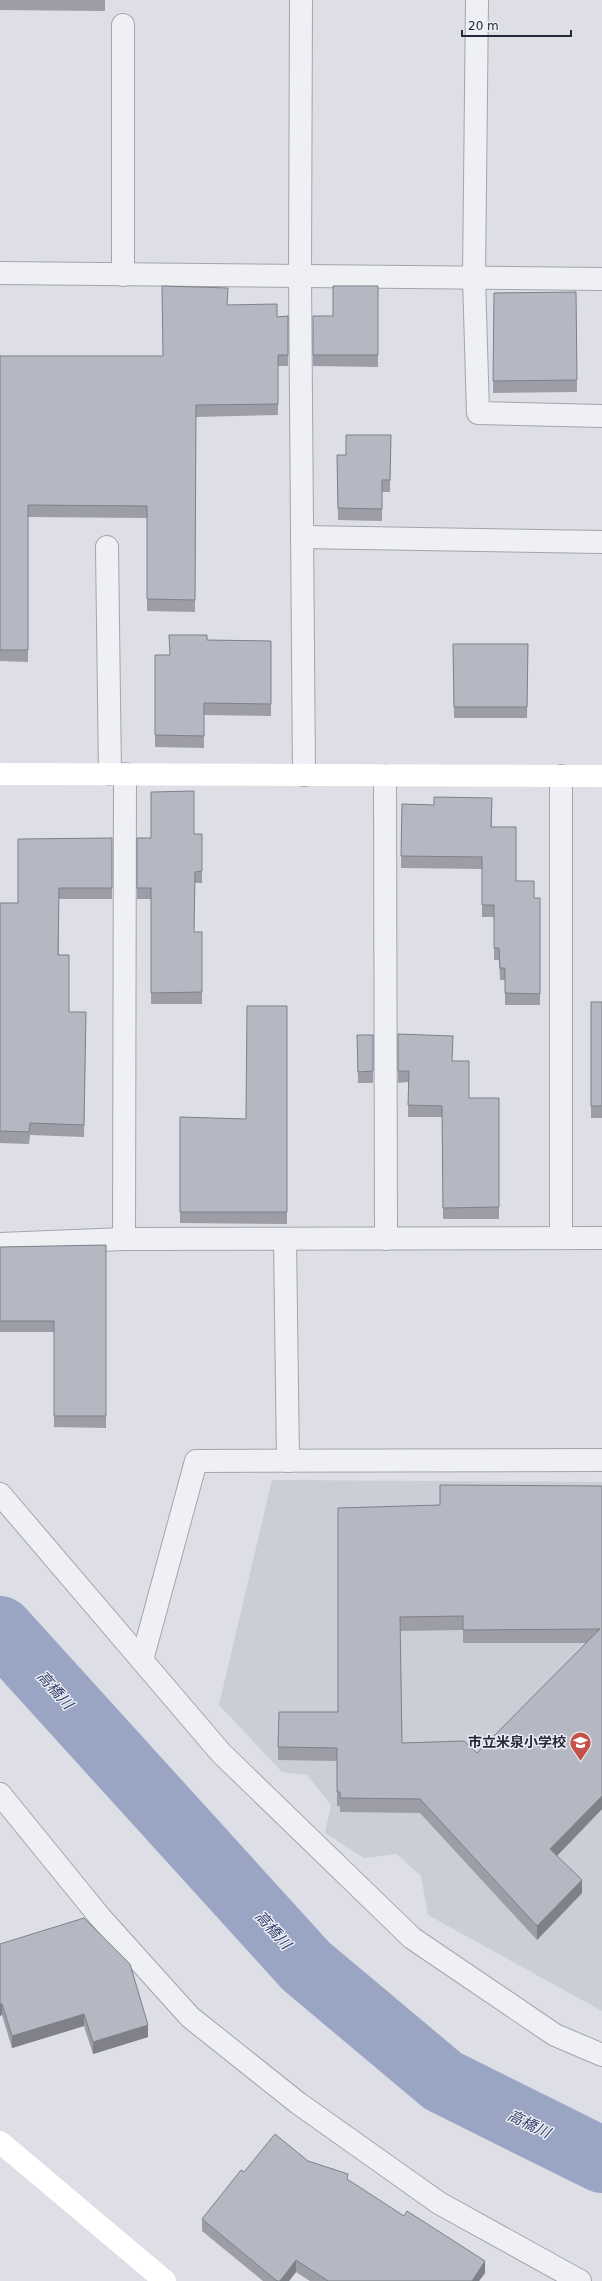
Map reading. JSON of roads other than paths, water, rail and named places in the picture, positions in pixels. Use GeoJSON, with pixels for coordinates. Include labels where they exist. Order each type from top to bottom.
{"type":"FeatureCollection","features":[{"type":"Feature","properties":{"kind":"street"},"geometry":{"type":"LineString","coordinates":[[301,0],[300,276],[304,775]]}},
{"type":"Feature","properties":{"kind":"street"},"geometry":{"type":"LineString","coordinates":[[477,0],[474,278],[478,413],[602,416]]}},
{"type":"Feature","properties":{"kind":"street"},"geometry":{"type":"LineString","coordinates":[[123,25],[123,275]]}},
{"type":"Feature","properties":{"kind":"street"},"geometry":{"type":"LineString","coordinates":[[0,273],[602,279]]}},
{"type":"Feature","properties":{"kind":"street"},"geometry":{"type":"LineString","coordinates":[[302,537],[602,542]]}},
{"type":"Feature","properties":{"kind":"street"},"geometry":{"type":"LineString","coordinates":[[107,547],[117,774],[124,1239]]}},
{"type":"Feature","properties":{"kind":"street"},"geometry":{"type":"LineString","coordinates":[[0,774],[602,776]]}},
{"type":"Feature","properties":{"kind":"street"},"geometry":{"type":"LineString","coordinates":[[385,776],[386,1239]]}},
{"type":"Feature","properties":{"kind":"street"},"geometry":{"type":"LineString","coordinates":[[561,776],[561,1238]]}},
{"type":"Feature","properties":{"kind":"street"},"geometry":{"type":"LineString","coordinates":[[0,1244],[124,1239],[602,1238]]}},
{"type":"Feature","properties":{"kind":"street"},"geometry":{"type":"LineString","coordinates":[[285,1239],[288,1461]]}},
{"type":"Feature","properties":{"kind":"street"},"geometry":{"type":"LineString","coordinates":[[142,1660],[196,1461],[602,1460]]}},
{"type":"Feature","properties":{"kind":"street"},"geometry":{"type":"LineString","coordinates":[[0,1494],[221,1753],[412,1938],[555,2035],[602,2055]]}},
{"type":"Feature","properties":{"kind":"street"},"geometry":{"type":"LineString","coordinates":[[0,1794],[100,1917],[190,2017],[298,2104],[439,2203],[580,2281]]}},
{"type":"Feature","properties":{"kind":"street"},"geometry":{"type":"LineString","coordinates":[[0,2142],[165,2281]]}},
{"type":"Feature","properties":{"kind":"waterway","name":"高橋川"},"geometry":{"type":"LineString","coordinates":[[0,1629],[306,1966],[443,2081],[602,2160]]}},
{"type":"Feature","properties":{"kind":"place","name":"市立米泉小学校"},"geometry":{"type":"Point","coordinates":[581,1762]}}]}
